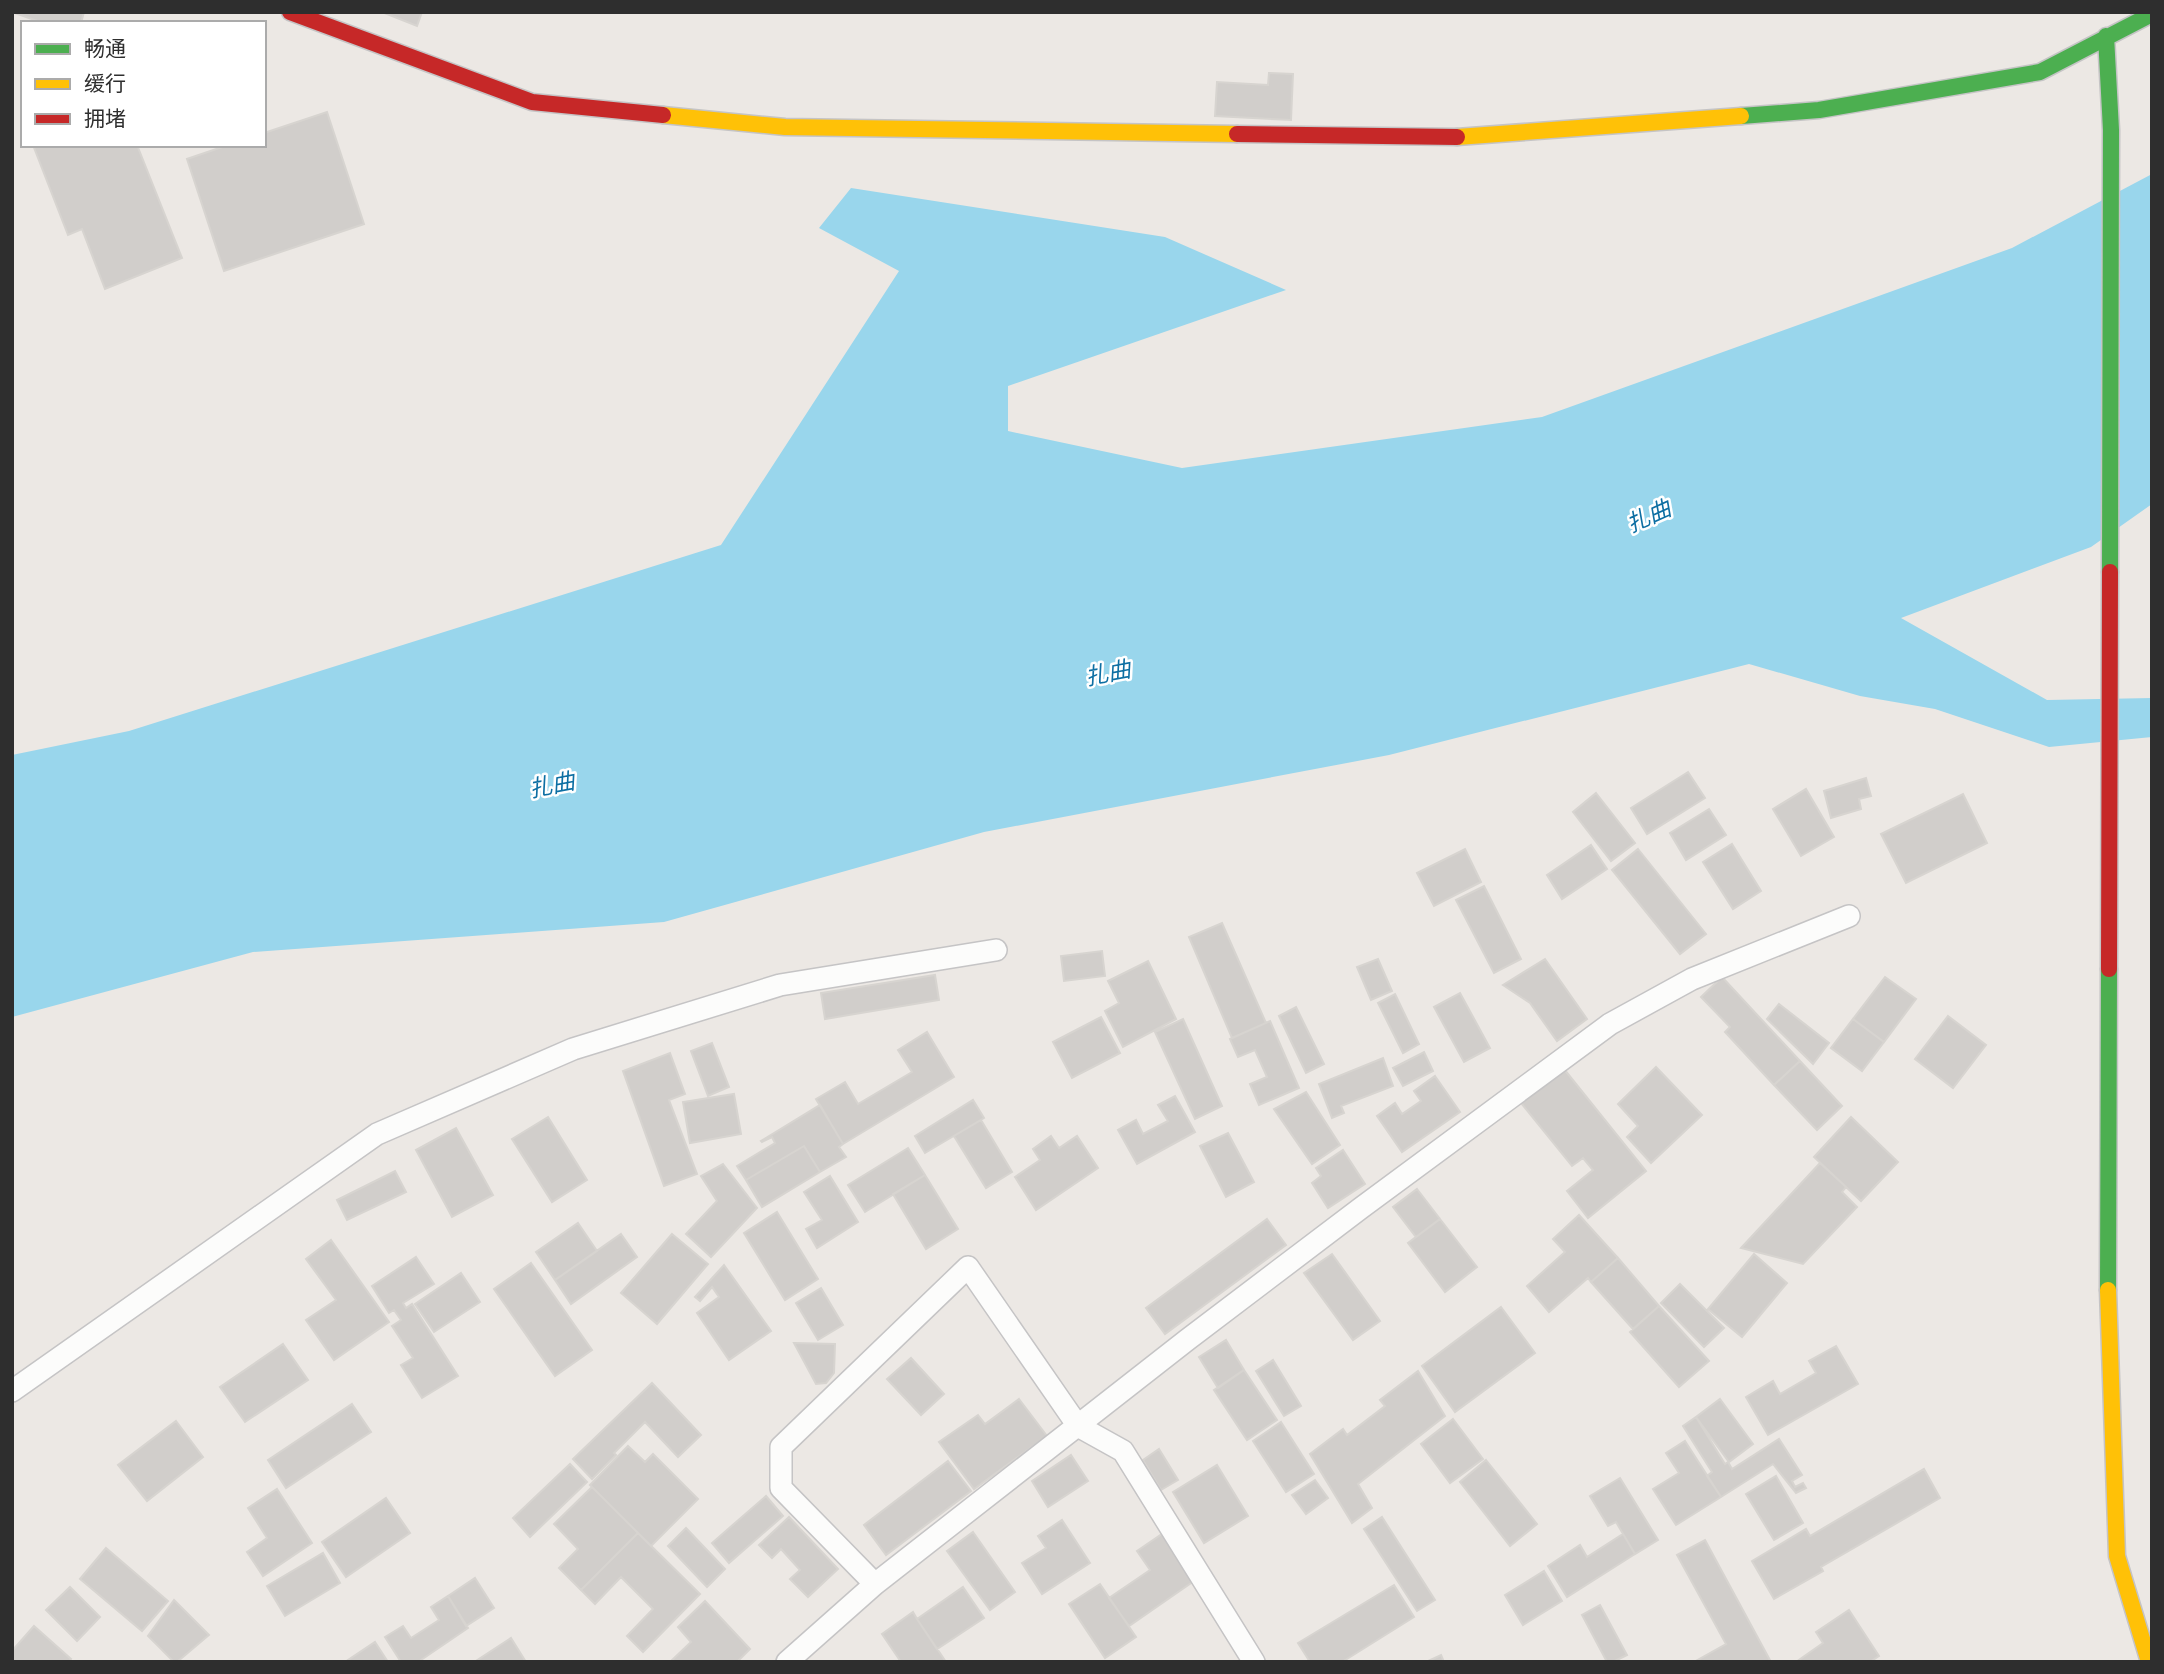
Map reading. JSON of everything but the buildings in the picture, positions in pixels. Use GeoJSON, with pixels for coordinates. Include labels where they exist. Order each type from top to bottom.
{"type":"FeatureCollection","features":[{"type":"Feature","properties":{"kind":"street"},"geometry":{"type":"LineString","coordinates":[[290,12],[532,102],[786,127],[1423,137],[1465,137],[1819,110],[2040,72],[2152,14]]}},
{"type":"Feature","properties":{"kind":"street"},"geometry":{"type":"LineString","coordinates":[[2106,36],[2111,130],[2108,1287],[2117,1556],[2149,1662]]}},
{"type":"Feature","properties":{"kind":"lane"},"geometry":{"type":"LineString","coordinates":[[788,1662],[875,1584],[1078,1426],[1361,1208],[1610,1024],[1692,979],[1849,916]]}},
{"type":"Feature","properties":{"kind":"lane"},"geometry":{"type":"LineString","coordinates":[[12,1391],[377,1134],[573,1049],[780,985],[996,950]]}},
{"type":"Feature","properties":{"kind":"lane"},"geometry":{"type":"LineString","coordinates":[[875,1584],[781,1488],[780,1447],[968,1267],[1078,1426],[1124,1451],[1254,1662]]}},
{"type":"Feature","properties":{"kind":"water","name":"扎曲"},"geometry":{"type":"Polygon","coordinates":[[[2152,174],[2152,504],[2091,547],[1901,618],[2047,700],[2152,698],[2152,737],[2049,747],[1935,709],[1860,696],[1749,664],[1389,755],[984,832],[664,922],[253,952],[12,1017],[12,755],[129,731],[721,545],[899,271],[819,228],[851,188],[1165,237],[1286,290],[1008,386],[1008,431],[1182,468],[1542,417],[2012,248],[2152,174]]]}},
{"type":"Feature","properties":{"kind":"traffic: fast"},"geometry":{"type":"LineString","coordinates":[[1741,116],[1819,110],[2040,72],[2152,14]]}},
{"type":"Feature","properties":{"kind":"traffic: fast"},"geometry":{"type":"LineString","coordinates":[[2106,36],[2111,130],[2110,572]]}},
{"type":"Feature","properties":{"kind":"traffic: fast"},"geometry":{"type":"LineString","coordinates":[[2108,1290],[2109,969]]}},
{"type":"Feature","properties":{"kind":"traffic: slow"},"geometry":{"type":"LineString","coordinates":[[663,115],[785,127],[1237,134]]}},
{"type":"Feature","properties":{"kind":"traffic: slow"},"geometry":{"type":"LineString","coordinates":[[1457,137],[1741,116]]}},
{"type":"Feature","properties":{"kind":"traffic: slow"},"geometry":{"type":"LineString","coordinates":[[2108,1290],[2117,1556],[2149,1662]]}},
{"type":"Feature","properties":{"kind":"traffic: jam"},"geometry":{"type":"LineString","coordinates":[[290,12],[532,102],[663,115]]}},
{"type":"Feature","properties":{"kind":"traffic: jam"},"geometry":{"type":"LineString","coordinates":[[1237,134],[1457,137]]}},
{"type":"Feature","properties":{"kind":"traffic: jam"},"geometry":{"type":"LineString","coordinates":[[2109,969],[2110,572]]}}]}
